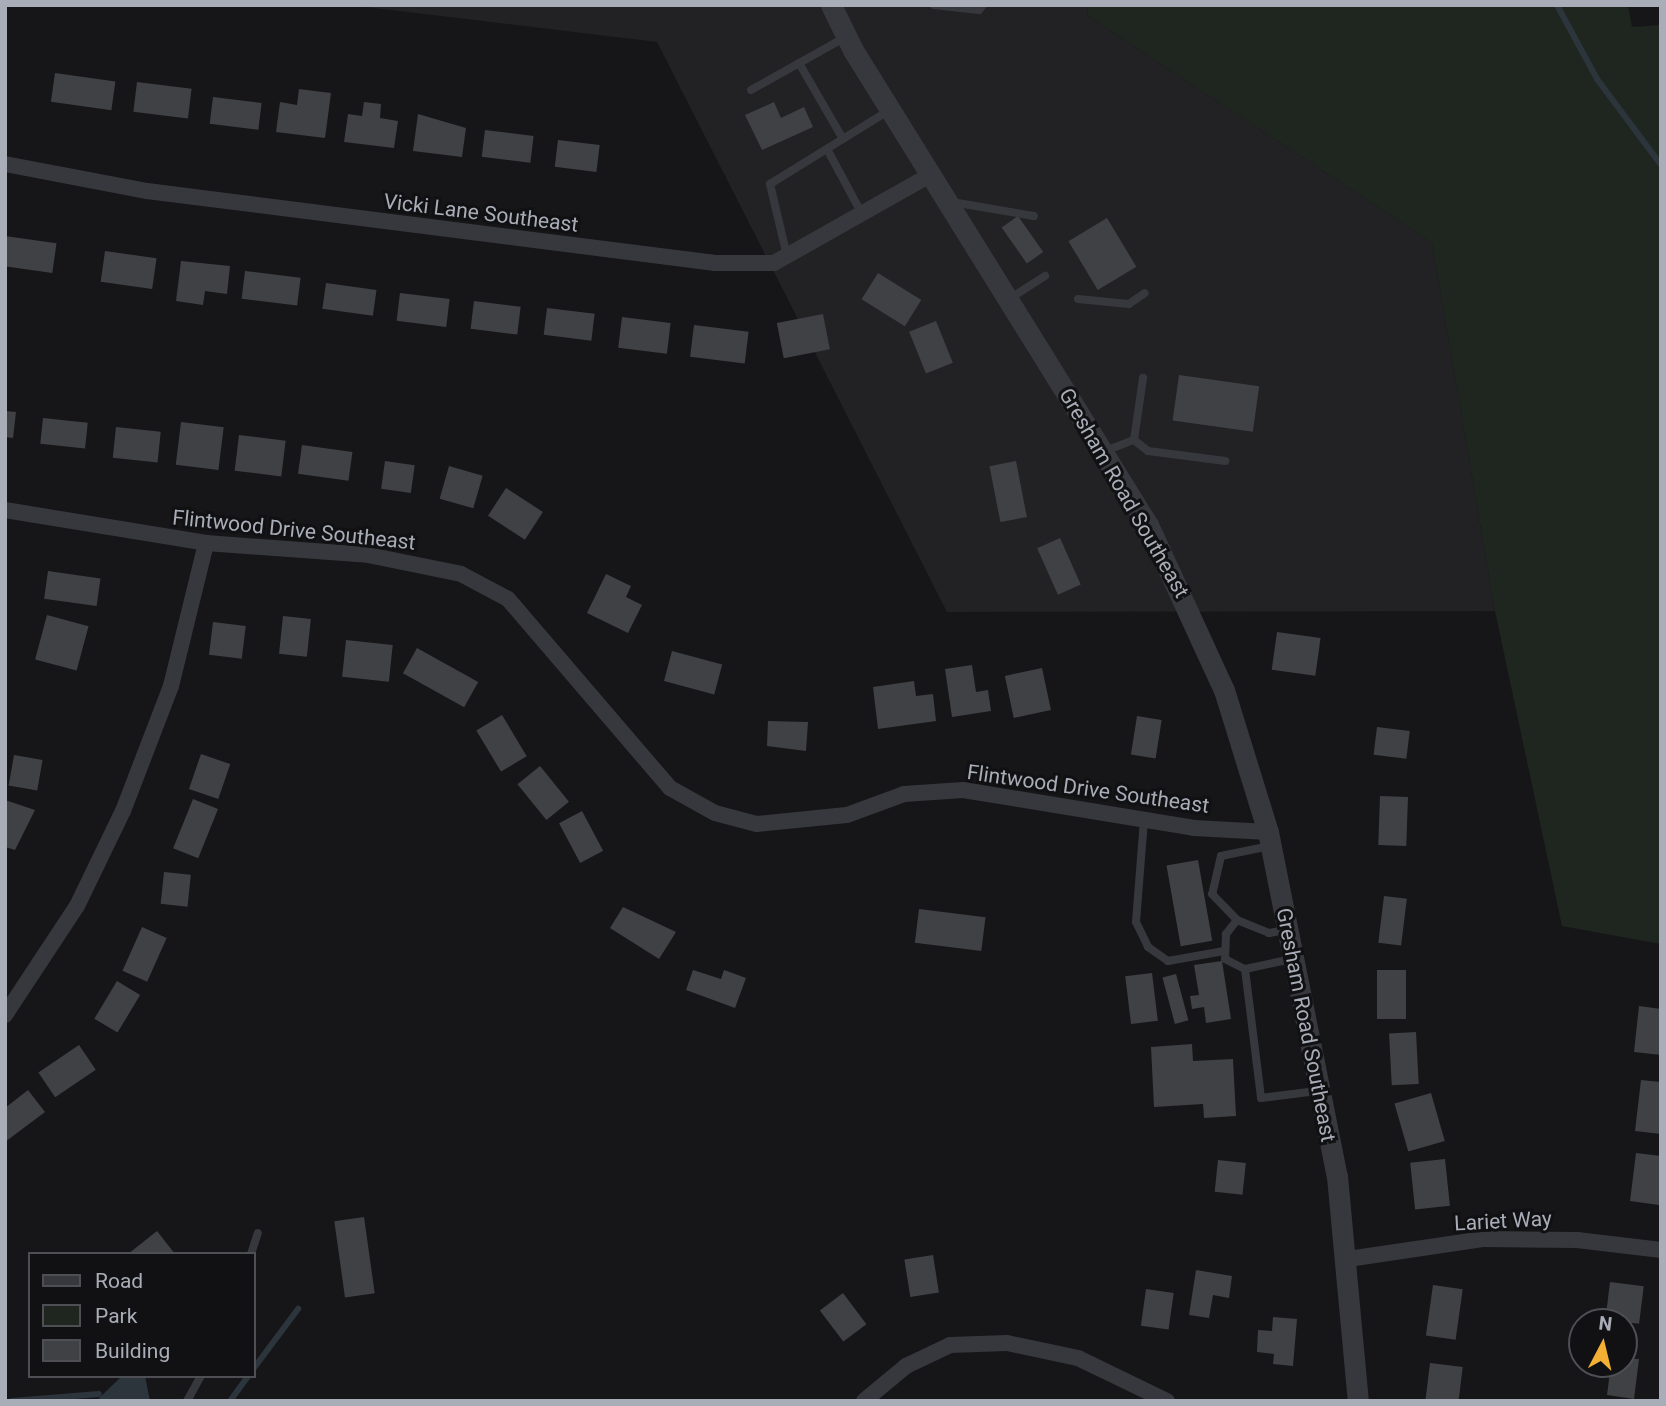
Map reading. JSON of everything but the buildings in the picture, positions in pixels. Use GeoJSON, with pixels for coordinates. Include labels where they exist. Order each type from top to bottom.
{"type":"FeatureCollection","features":[{"type":"Feature","properties":{"kind":"street","name":"Gresham Road Southeast"},"geometry":{"type":"LineString","coordinates":[[831,5],[846,37],[1102,452],[1189,606],[1224,690],[1270,839],[1348,1259],[1358,1401]]}},
{"type":"Feature","properties":{"kind":"street","name":"Vicki Lane Southeast"},"geometry":{"type":"LineString","coordinates":[[5,164],[188,196],[702,262],[774,263],[932,174]]}},
{"type":"Feature","properties":{"kind":"street","name":"Flintwood Drive Southeast"},"geometry":{"type":"LineString","coordinates":[[5,510],[206,543],[368,555],[473,580],[518,609],[670,788],[715,813],[757,824],[847,815],[904,794],[963,790],[1270,839]]}},
{"type":"Feature","properties":{"kind":"street"},"geometry":{"type":"LineString","coordinates":[[5,1015],[77,906],[123,811],[171,686],[206,543]]}},
{"type":"Feature","properties":{"kind":"street","name":"Lariet Way"},"geometry":{"type":"LineString","coordinates":[[1348,1259],[1483,1240],[1577,1240],[1661,1250]]}},
{"type":"Feature","properties":{"kind":"street"},"geometry":{"type":"LineString","coordinates":[[876,1397],[906,1366],[950,1345],[1007,1343],[1078,1358],[1167,1401]]}},
{"type":"Feature","properties":{"kind":"lane"},"geometry":{"type":"LineString","coordinates":[[934,5],[979,10],[983,5]]}},
{"type":"Feature","properties":{"kind":"lane"},"geometry":{"type":"LineString","coordinates":[[751,90],[846,37]]}},
{"type":"Feature","properties":{"kind":"lane"},"geometry":{"type":"LineString","coordinates":[[799,63],[843,139]]}},
{"type":"Feature","properties":{"kind":"lane"},"geometry":{"type":"LineString","coordinates":[[787,256],[769,184],[891,110]]}},
{"type":"Feature","properties":{"kind":"lane"},"geometry":{"type":"LineString","coordinates":[[827,149],[863,214]]}},
{"type":"Feature","properties":{"kind":"lane"},"geometry":{"type":"LineString","coordinates":[[949,202],[1034,216]]}},
{"type":"Feature","properties":{"kind":"lane"},"geometry":{"type":"LineString","coordinates":[[1009,299],[1045,276]]}},
{"type":"Feature","properties":{"kind":"lane"},"geometry":{"type":"LineString","coordinates":[[1078,299],[1129,304],[1145,293]]}},
{"type":"Feature","properties":{"kind":"lane"},"geometry":{"type":"LineString","coordinates":[[1134,440],[1143,378]]}},
{"type":"Feature","properties":{"kind":"lane"},"geometry":{"type":"LineString","coordinates":[[1102,452],[1134,440]]}},
{"type":"Feature","properties":{"kind":"lane"},"geometry":{"type":"LineString","coordinates":[[1134,440],[1148,450],[1225,461]]}},
{"type":"Feature","properties":{"kind":"lane"},"geometry":{"type":"LineString","coordinates":[[1144,820],[1136,922],[1148,947],[1168,961],[1224,951]]}},
{"type":"Feature","properties":{"kind":"lane"},"geometry":{"type":"LineString","coordinates":[[1270,839],[1221,856],[1213,869],[1212,894],[1237,920],[1269,933],[1286,930]]}},
{"type":"Feature","properties":{"kind":"lane"},"geometry":{"type":"LineString","coordinates":[[1237,920],[1224,951],[1226,959],[1245,969],[1292,959]]}},
{"type":"Feature","properties":{"kind":"lane"},"geometry":{"type":"LineString","coordinates":[[1245,969],[1261,1098],[1317,1091]]}},
{"type":"Feature","properties":{"kind":"lane"},"geometry":{"type":"LineString","coordinates":[[252,1252],[258,1233]]}},
{"type":"Feature","properties":{"kind":"lane"},"geometry":{"type":"LineString","coordinates":[[187,1401],[200,1378]]}},
{"type":"Feature","properties":{"kind":"shaded area"},"geometry":{"type":"Polygon","coordinates":[[[349,5],[1088,5],[1087,15],[1432,243],[1495,611],[947,612],[657,42],[349,5]]]}},
{"type":"Feature","properties":{"kind":"shaded area"},"geometry":{"type":"Polygon","coordinates":[[[120,1378],[145,1378],[150,1401],[96,1401],[120,1378]]]}},
{"type":"Feature","properties":{"kind":"green space"},"geometry":{"type":"Polygon","coordinates":[[[1088,5],[1628,5],[1632,27],[1661,25],[1661,944],[1562,926],[1495,611],[1432,243],[1087,15],[1088,5]]]}},
{"type":"Feature","properties":{"kind":"waterway"},"geometry":{"type":"LineString","coordinates":[[1557,5],[1597,79],[1661,165]]}},
{"type":"Feature","properties":{"kind":"waterway"},"geometry":{"type":"LineString","coordinates":[[256,1365],[298,1309]]}},
{"type":"Feature","properties":{"kind":"waterway"},"geometry":{"type":"LineString","coordinates":[[230,1401],[247,1378]]}},
{"type":"Feature","properties":{"kind":"waterway"},"geometry":{"type":"LineString","coordinates":[[12,1401],[99,1394]]}}]}
